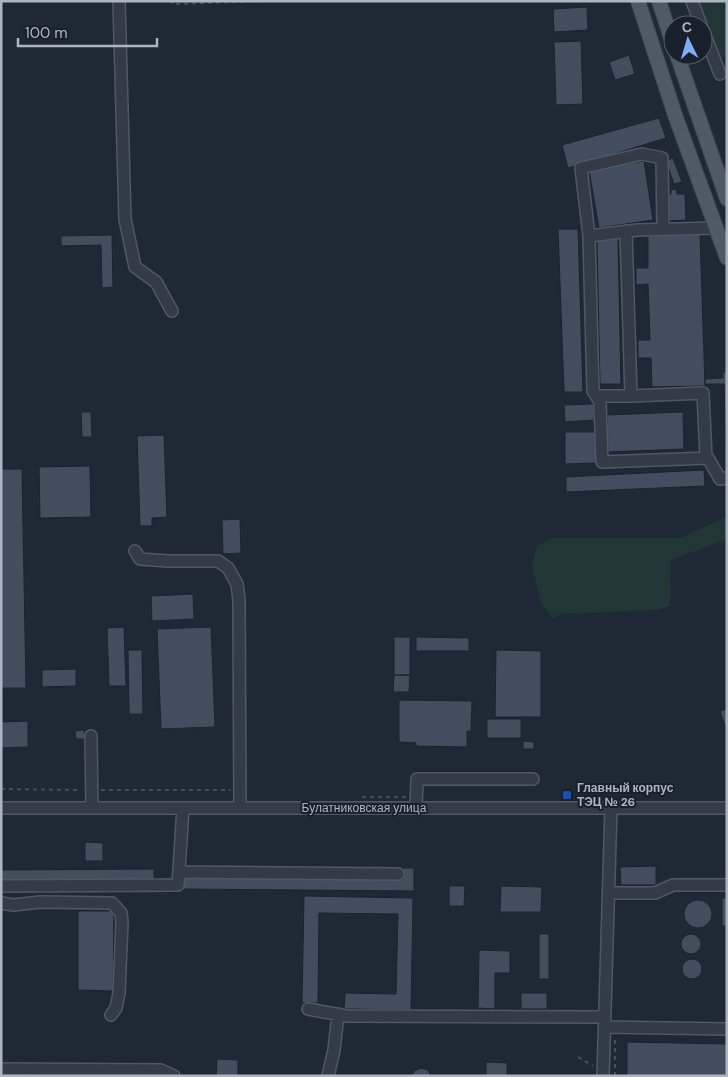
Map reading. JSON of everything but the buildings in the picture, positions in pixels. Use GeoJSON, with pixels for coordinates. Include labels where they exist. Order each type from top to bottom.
{"type":"FeatureCollection","features":[{"type":"Feature","properties":{"kind":"main road"},"geometry":{"type":"LineString","coordinates":[[638,1],[674,115],[727,258]]}},
{"type":"Feature","properties":{"kind":"main road"},"geometry":{"type":"LineString","coordinates":[[659,1],[664,15]]}},
{"type":"Feature","properties":{"kind":"main road"},"geometry":{"type":"LineString","coordinates":[[680,65],[727,200]]}},
{"type":"Feature","properties":{"kind":"street"},"geometry":{"type":"LineString","coordinates":[[119,1],[125,219],[135,267],[156,282],[172,311]]}},
{"type":"Feature","properties":{"kind":"street"},"geometry":{"type":"LineString","coordinates":[[692,1],[697,15]]}},
{"type":"Feature","properties":{"kind":"street"},"geometry":{"type":"LineString","coordinates":[[713,56],[720,74]]}},
{"type":"Feature","properties":{"kind":"street"},"geometry":{"type":"LineString","coordinates":[[663,230],[662,158],[642,154],[581,168],[589,236],[593,391],[600,402],[602,462],[708,458],[720,479],[727,478]]}},
{"type":"Feature","properties":{"kind":"street"},"geometry":{"type":"LineString","coordinates":[[589,236],[626,232],[716,228]]}},
{"type":"Feature","properties":{"kind":"street"},"geometry":{"type":"LineString","coordinates":[[626,232],[631,396]]}},
{"type":"Feature","properties":{"kind":"street"},"geometry":{"type":"LineString","coordinates":[[597,396],[704,393],[706,458]]}},
{"type":"Feature","properties":{"kind":"street"},"geometry":{"type":"LineString","coordinates":[[135,552],[140,559],[218,561],[228,568],[237,584],[239,600],[240,808]]}},
{"type":"Feature","properties":{"kind":"street"},"geometry":{"type":"LineString","coordinates":[[91,736],[92,808]]}},
{"type":"Feature","properties":{"kind":"street"},"geometry":{"type":"LineString","coordinates":[[416,808],[417,779],[533,780]]}},
{"type":"Feature","properties":{"kind":"street","name":"Булатниковская улица"},"geometry":{"type":"LineString","coordinates":[[1,808],[727,808]]}},
{"type":"Feature","properties":{"kind":"street"},"geometry":{"type":"LineString","coordinates":[[1,886],[178,885],[183,808]]}},
{"type":"Feature","properties":{"kind":"street"},"geometry":{"type":"LineString","coordinates":[[600,1072],[604,1022],[611,808]]}},
{"type":"Feature","properties":{"kind":"street"},"geometry":{"type":"LineString","coordinates":[[179,872],[398,874]]}},
{"type":"Feature","properties":{"kind":"street"},"geometry":{"type":"LineString","coordinates":[[608,893],[655,893],[673,884],[727,885]]}},
{"type":"Feature","properties":{"kind":"street"},"geometry":{"type":"LineString","coordinates":[[1,903],[13,905],[41,902],[112,903],[121,913],[122,922],[119,993],[116,1008],[111,1015]]}},
{"type":"Feature","properties":{"kind":"street"},"geometry":{"type":"LineString","coordinates":[[308,1009],[356,1016],[604,1022],[727,1029]]}},
{"type":"Feature","properties":{"kind":"street"},"geometry":{"type":"LineString","coordinates":[[328,1076],[334,1050],[338,1014]]}},
{"type":"Feature","properties":{"kind":"street"},"geometry":{"type":"LineString","coordinates":[[1,1069],[161,1070],[174,1076]]}},
{"type":"Feature","properties":{"kind":"path"},"geometry":{"type":"LineString","coordinates":[[169,1],[174,4],[269,1]]}},
{"type":"Feature","properties":{"kind":"path"},"geometry":{"type":"LineString","coordinates":[[1,789],[240,790]]}},
{"type":"Feature","properties":{"kind":"path"},"geometry":{"type":"LineString","coordinates":[[578,1057],[600,1072]]}},
{"type":"Feature","properties":{"kind":"green space"},"geometry":{"type":"Polygon","coordinates":[[[698,1],[727,1],[727,56],[719,59],[713,42],[713,15],[703,15],[698,1]]]}},
{"type":"Feature","properties":{"kind":"green space"},"geometry":{"type":"Polygon","coordinates":[[[727,517],[727,539],[671,560],[670,606],[657,610],[560,614],[553,619],[540,600],[532,566],[537,546],[553,538],[680,538],[727,517]]]}},
{"type":"Feature","properties":{"kind":"place","name":"Главный корпус ТЭЦ № 26"},"geometry":{"type":"Point","coordinates":[567,795]}}]}
